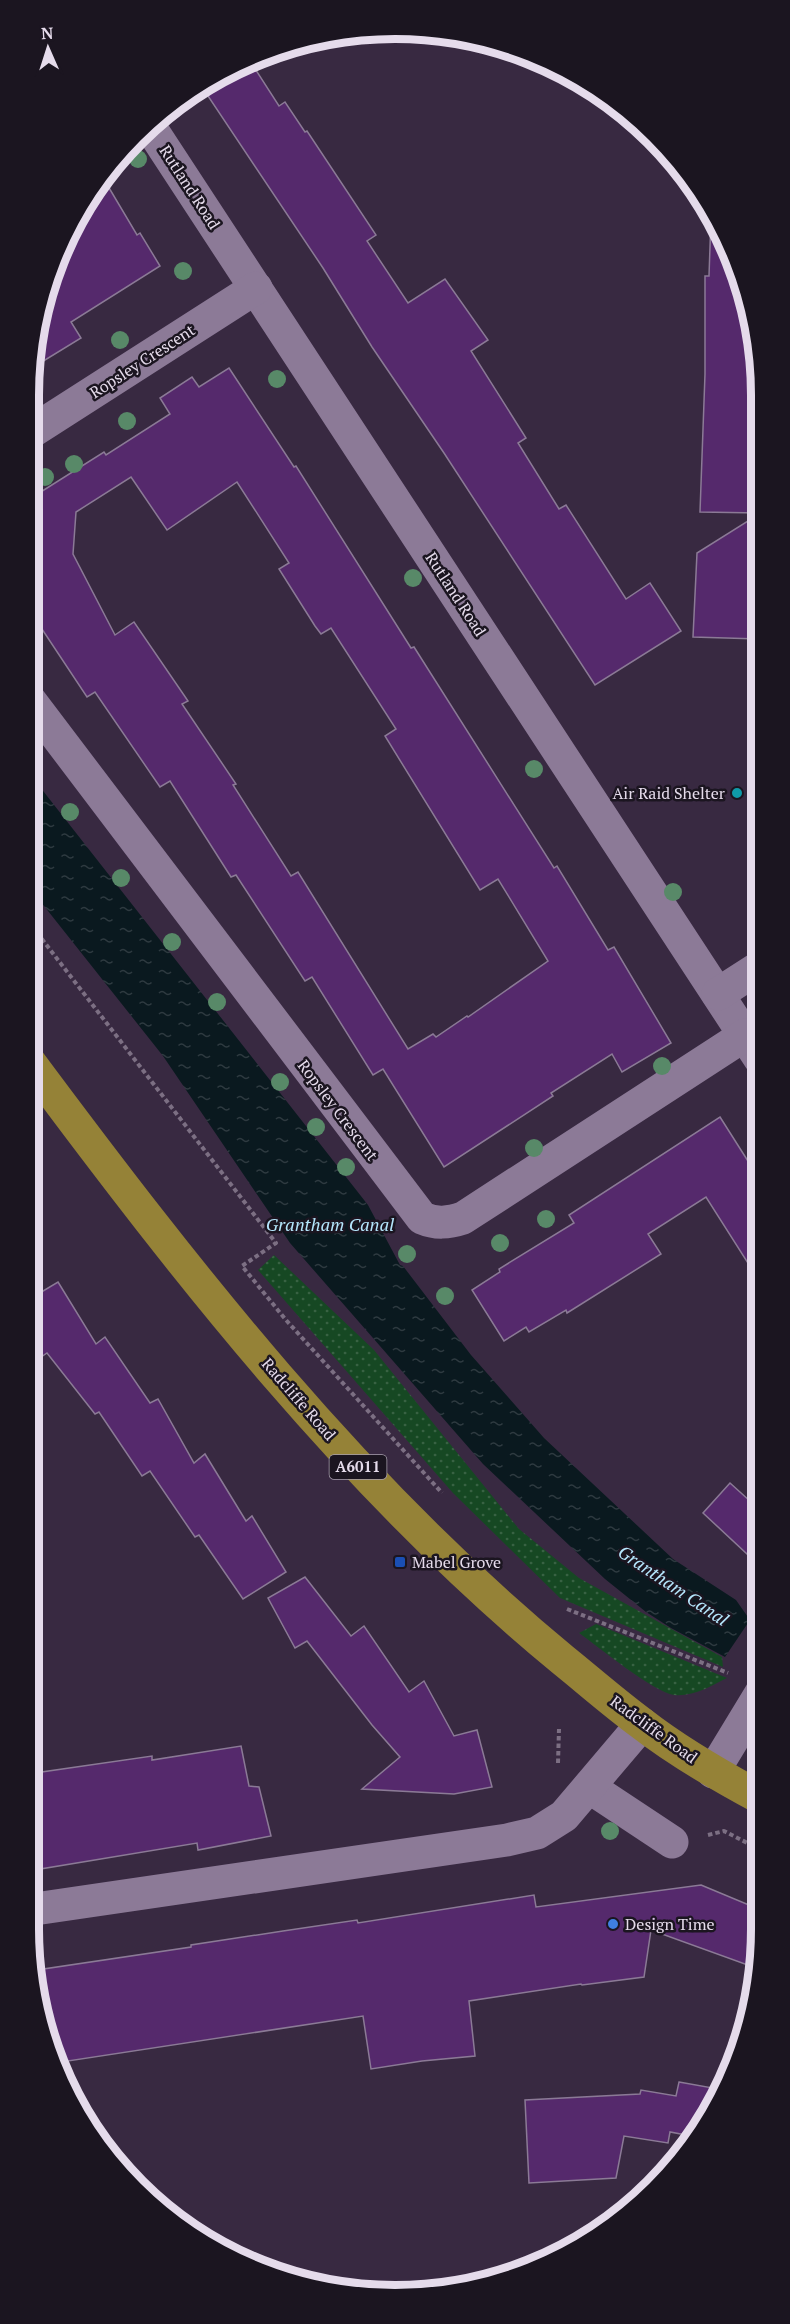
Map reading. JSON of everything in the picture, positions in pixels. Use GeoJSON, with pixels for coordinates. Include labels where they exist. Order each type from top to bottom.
{"type":"FeatureCollection","features":[{"type":"Feature","properties":{"kind":"highway","name":"Radcliffe Road"},"geometry":{"type":"LineString","coordinates":[[39,1074],[175,1252],[369,1480],[505,1612],[642,1724],[713,1772],[751,1793]]}},
{"type":"Feature","properties":{"kind":"street","name":"Rutland Road"},"geometry":{"type":"LineString","coordinates":[[154,133],[751,1045]]}},
{"type":"Feature","properties":{"kind":"street","name":"Ropsley Crescent"},"geometry":{"type":"LineString","coordinates":[[39,427],[256,288]]}},
{"type":"Feature","properties":{"kind":"street","name":"Ropsley Crescent"},"geometry":{"type":"LineString","coordinates":[[39,713],[422,1218],[438,1223],[463,1218],[751,1048]]}},
{"type":"Feature","properties":{"kind":"street"},"geometry":{"type":"LineString","coordinates":[[718,994],[751,974]]}},
{"type":"Feature","properties":{"kind":"street"},"geometry":{"type":"LineString","coordinates":[[713,1772],[749,1686]]}},
{"type":"Feature","properties":{"kind":"street"},"geometry":{"type":"LineString","coordinates":[[39,1908],[537,1833],[564,1816],[642,1724]]}},
{"type":"Feature","properties":{"kind":"street"},"geometry":{"type":"LineString","coordinates":[[589,1787],[672,1842]]}},
{"type":"Feature","properties":{"kind":"path"},"geometry":{"type":"LineString","coordinates":[[39,935],[276,1243],[242,1266],[286,1320],[449,1500]]}},
{"type":"Feature","properties":{"kind":"path"},"geometry":{"type":"LineString","coordinates":[[565,1608],[749,1686]]}},
{"type":"Feature","properties":{"kind":"path"},"geometry":{"type":"LineString","coordinates":[[672,1842],[724,1831],[751,1845]]}},
{"type":"Feature","properties":{"kind":"green space"},"geometry":{"type":"Polygon","coordinates":[[[274,1255],[374,1350],[519,1529],[579,1578],[722,1657],[723,1667],[560,1598],[453,1493],[258,1270],[274,1255]]]}},
{"type":"Feature","properties":{"kind":"green space"},"geometry":{"type":"Polygon","coordinates":[[[596,1624],[727,1678],[688,1694],[674,1695],[665,1692],[640,1678],[579,1633],[596,1624]]]}},
{"type":"Feature","properties":{"kind":"water","name":"Grantham Canal"},"geometry":{"type":"Polygon","coordinates":[[[39,786],[368,1205],[400,1265],[471,1355],[544,1438],[673,1559],[736,1600],[750,1620],[725,1657],[646,1612],[605,1579],[483,1464],[290,1243],[163,1056],[39,900],[39,786]]]}},
{"type":"Feature","properties":{"kind":"building"},"geometry":{"type":"Polygon","coordinates":[[[255,68],[279,106],[285,102],[305,132],[307,131],[376,235],[367,241],[408,303],[445,279],[488,340],[471,351],[526,438],[518,443],[559,509],[566,505],[626,599],[650,583],[681,631],[595,685],[372,347],[323,268],[206,93],[255,68]]]}},
{"type":"Feature","properties":{"kind":"building"},"geometry":{"type":"Polygon","coordinates":[[[108,185],[137,235],[140,233],[160,266],[71,322],[81,338],[41,363],[51,303],[66,259],[87,217],[108,185]]]}},
{"type":"Feature","properties":{"kind":"building"},"geometry":{"type":"Polygon","coordinates":[[[711,231],[732,281],[748,349],[751,395],[751,513],[700,512],[705,374],[705,276],[709,276],[711,231]]]}},
{"type":"Feature","properties":{"kind":"building"},"geometry":{"type":"Polygon","coordinates":[[[229,368],[294,467],[296,466],[411,648],[414,647],[554,868],[557,866],[608,950],[614,947],[671,1043],[622,1072],[612,1054],[551,1093],[553,1096],[444,1167],[383,1069],[373,1075],[312,977],[305,981],[236,875],[231,877],[170,781],[160,787],[95,692],[87,697],[39,625],[39,493],[104,452],[106,455],[170,414],[160,398],[192,377],[199,387],[229,368]],[[131,477],[76,512],[73,554],[115,635],[134,622],[188,701],[182,704],[236,784],[233,785],[291,876],[298,872],[408,1049],[433,1034],[436,1037],[468,1017],[548,961],[498,879],[480,890],[385,736],[396,729],[331,628],[321,634],[315,626],[279,569],[289,563],[237,482],[167,530],[131,477]]]}},
{"type":"Feature","properties":{"kind":"building"},"geometry":{"type":"Polygon","coordinates":[[[751,519],[751,639],[693,637],[697,553],[751,519]]]}},
{"type":"Feature","properties":{"kind":"building"},"geometry":{"type":"Polygon","coordinates":[[[720,1117],[751,1166],[751,1268],[706,1197],[648,1234],[661,1254],[567,1313],[566,1310],[529,1332],[526,1327],[504,1341],[472,1290],[500,1272],[499,1269],[574,1223],[569,1215],[720,1117]]]}},
{"type":"Feature","properties":{"kind":"building"},"geometry":{"type":"Polygon","coordinates":[[[58,1282],[96,1344],[105,1337],[150,1403],[158,1399],[194,1463],[205,1454],[246,1521],[252,1516],[286,1572],[243,1599],[199,1535],[195,1537],[150,1471],[142,1476],[99,1412],[95,1414],[47,1353],[39,1358],[39,1293],[58,1282]]]}},
{"type":"Feature","properties":{"kind":"building"},"geometry":{"type":"Polygon","coordinates":[[[730,1483],[751,1502],[751,1558],[703,1513],[730,1483]]]}},
{"type":"Feature","properties":{"kind":"building"},"geometry":{"type":"Polygon","coordinates":[[[305,1577],[351,1636],[364,1626],[409,1692],[424,1681],[454,1736],[477,1730],[492,1787],[454,1794],[362,1789],[400,1757],[372,1725],[307,1641],[295,1648],[268,1598],[305,1577]]]}},
{"type":"Feature","properties":{"kind":"building"},"geometry":{"type":"Polygon","coordinates":[[[241,1746],[249,1786],[259,1787],[271,1836],[198,1850],[197,1843],[39,1869],[39,1772],[152,1756],[152,1760],[241,1746]]]}},
{"type":"Feature","properties":{"kind":"building"},"geometry":{"type":"Polygon","coordinates":[[[701,1885],[751,1906],[749,1965],[651,1930],[644,1977],[469,2001],[475,2056],[371,2069],[363,2016],[65,2062],[51,2021],[42,1975],[42,1969],[191,1947],[191,1945],[357,1920],[358,1923],[534,1895],[536,1907],[701,1885]]]}},
{"type":"Feature","properties":{"kind":"building"},"geometry":{"type":"Polygon","coordinates":[[[679,2082],[713,2088],[685,2135],[670,2132],[668,2143],[624,2136],[616,2178],[529,2183],[525,2100],[640,2094],[641,2090],[676,2096],[679,2082]]]}},
{"type":"Feature","properties":{"kind":"place","name":"Air Raid Shelter"},"geometry":{"type":"Point","coordinates":[737,793]}},
{"type":"Feature","properties":{"kind":"place","name":"Mabel Grove"},"geometry":{"type":"Point","coordinates":[400,1562]}},
{"type":"Feature","properties":{"kind":"place","name":"Design Time"},"geometry":{"type":"Point","coordinates":[613,1924]}}]}
